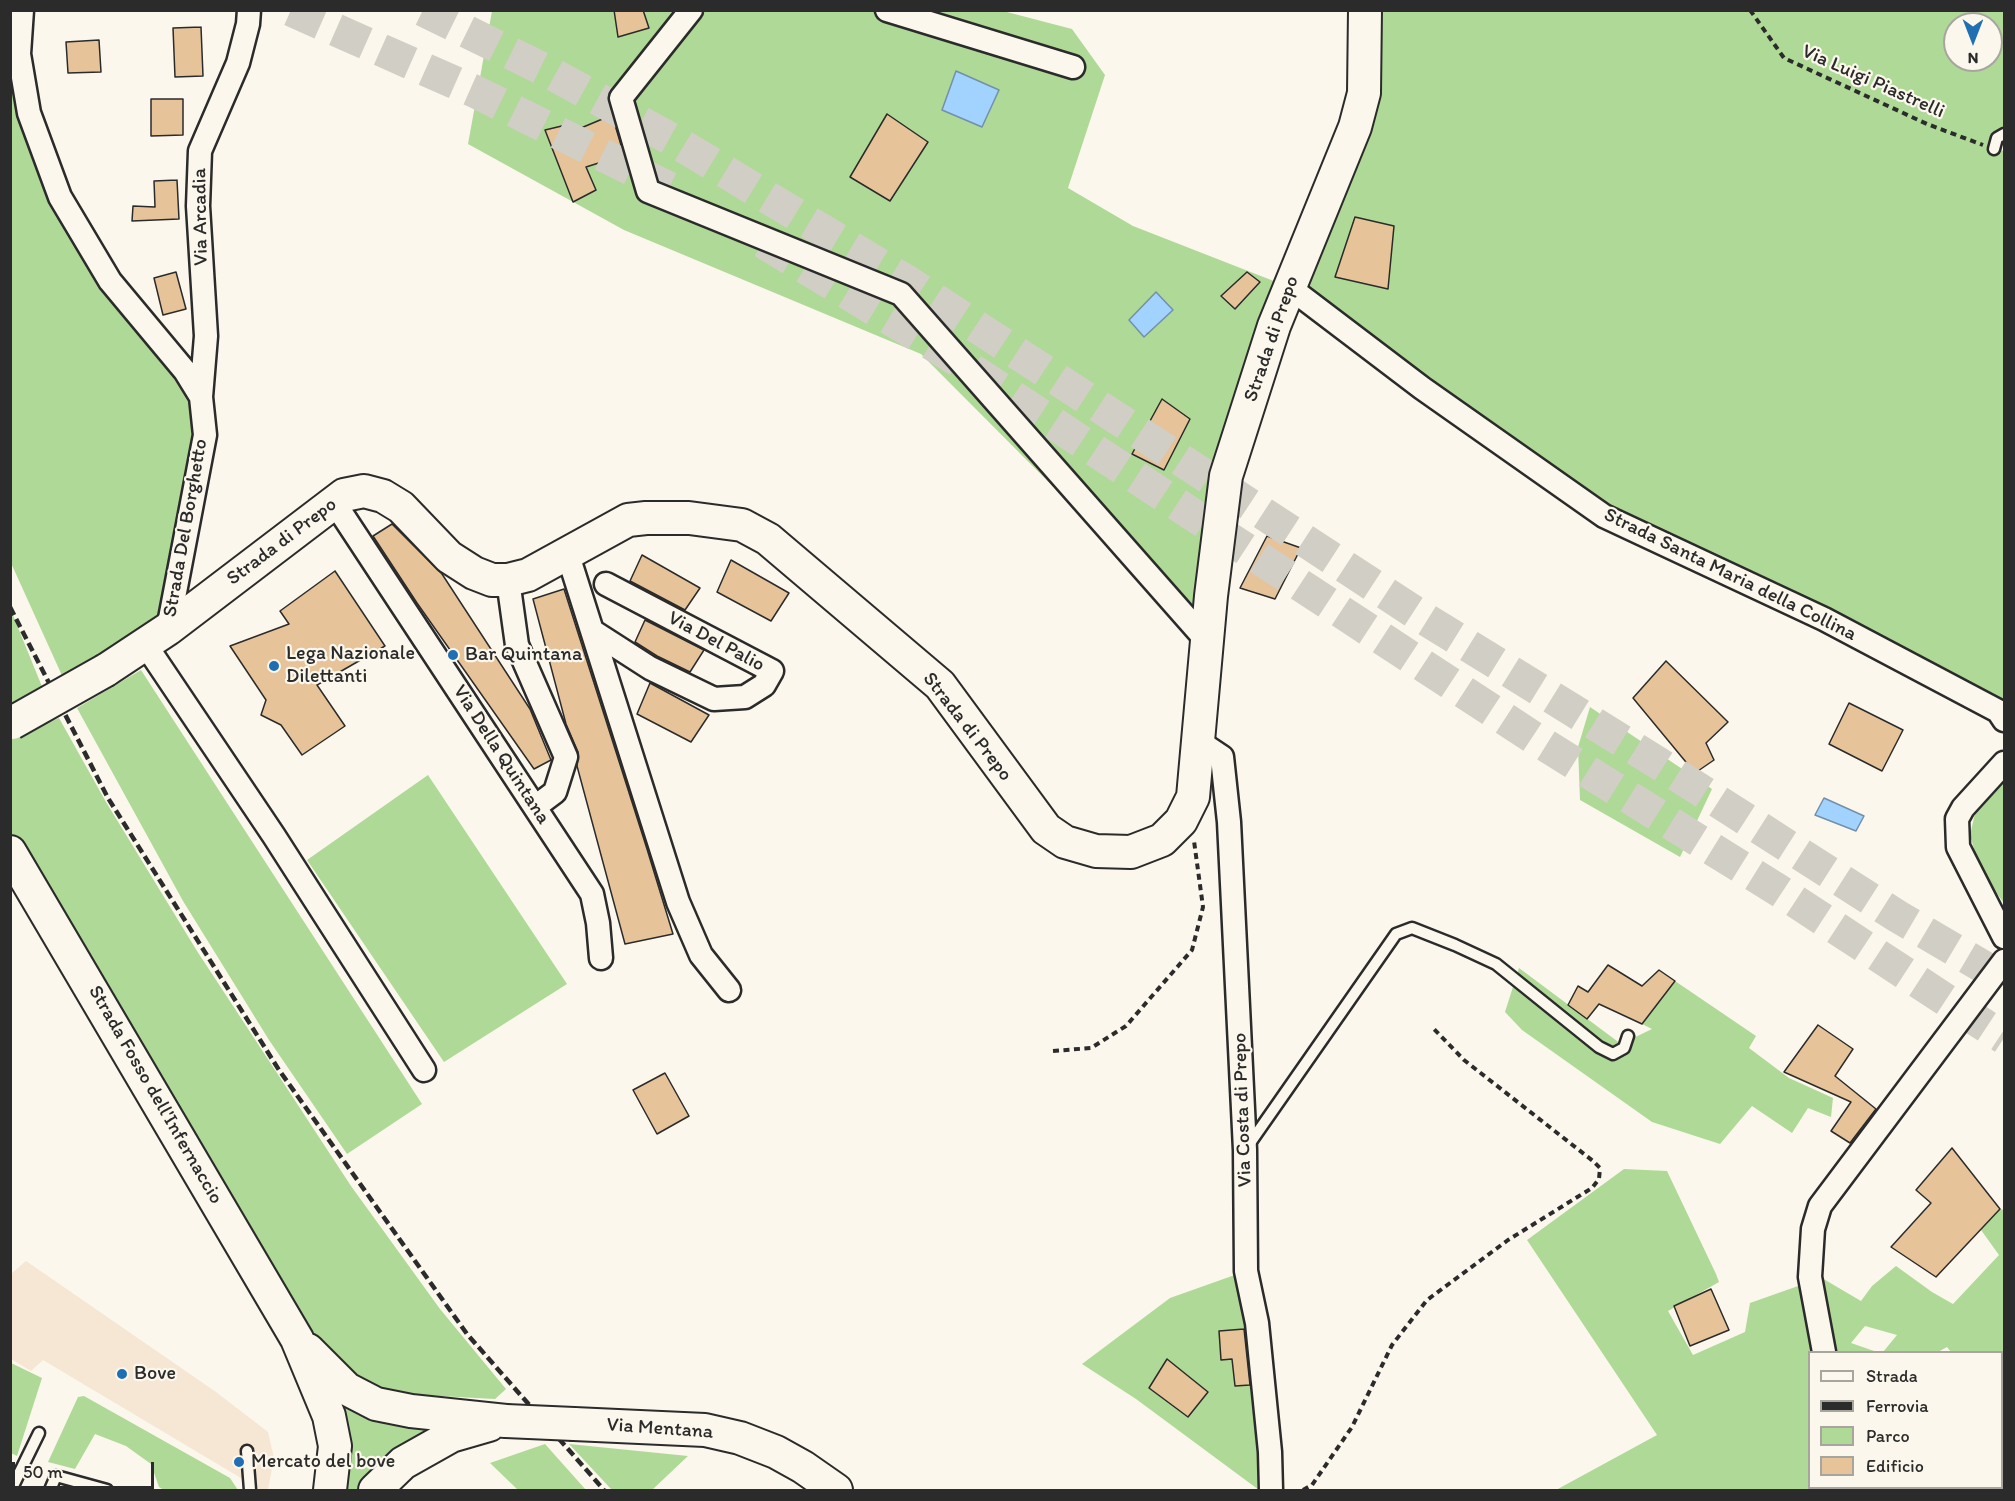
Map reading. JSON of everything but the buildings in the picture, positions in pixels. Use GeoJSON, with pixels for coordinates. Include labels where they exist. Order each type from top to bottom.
{"type":"FeatureCollection","features":[{"type":"Feature","properties":{"kind":"street","name":"Strada Del Borghetto"},"geometry":{"type":"LineString","coordinates":[[22,10],[19,54],[29,113],[60,197],[110,281],[184,371],[201,396],[205,435],[156,637]]}},
{"type":"Feature","properties":{"kind":"street","name":"Via Arcadia"},"geometry":{"type":"LineString","coordinates":[[201,396],[206,336],[198,206],[200,151],[238,63],[248,24],[249,10]]}},
{"type":"Feature","properties":{"kind":"street"},"geometry":{"type":"LineString","coordinates":[[691,10],[621,98],[648,191],[901,294],[1207,641]]}},
{"type":"Feature","properties":{"kind":"street"},"geometry":{"type":"LineString","coordinates":[[887,10],[1072,67]]}},
{"type":"Feature","properties":{"kind":"street","name":"Strada di Prepo"},"geometry":{"type":"LineString","coordinates":[[11,724],[106,670],[156,637],[344,495],[364,491],[383,496],[401,507],[449,557],[474,573],[492,580],[508,580],[528,574],[628,520],[689,518],[742,525],[768,539],[940,685],[1046,829],[1065,842],[1096,851],[1131,852],[1162,840],[1181,821],[1193,797],[1207,641],[1226,476],[1274,326],[1354,127],[1361,104],[1364,93],[1365,10]]}},
{"type":"Feature","properties":{"kind":"street","name":"Strada Santa Maria della Collina"},"geometry":{"type":"LineString","coordinates":[[1289,287],[1422,388],[1604,516],[1824,619],[1998,711],[2004,720]]}},
{"type":"Feature","properties":{"kind":"street","name":"Via Della Quintana"},"geometry":{"type":"LineString","coordinates":[[334,502],[592,894],[598,923],[601,958]]}},
{"type":"Feature","properties":{"kind":"street"},"geometry":{"type":"LineString","coordinates":[[567,552],[678,902],[701,955],[729,990]]}},
{"type":"Feature","properties":{"kind":"street"},"geometry":{"type":"LineString","coordinates":[[508,580],[516,645],[566,757],[555,792],[535,807]]}},
{"type":"Feature","properties":{"kind":"street","name":"Via Del Palio"},"geometry":{"type":"LineString","coordinates":[[594,632],[650,668],[714,699],[745,697],[764,685],[772,670],[606,584]]}},
{"type":"Feature","properties":{"kind":"street"},"geometry":{"type":"LineString","coordinates":[[156,637],[274,836],[424,1070]]}},
{"type":"Feature","properties":{"kind":"street","name":"Via Costa di Prepo"},"geometry":{"type":"LineString","coordinates":[[1198,741],[1222,757],[1228,811],[1236,930],[1245,1149],[1246,1271],[1257,1323],[1270,1452],[1271,1491]]}},
{"type":"Feature","properties":{"kind":"street"},"geometry":{"type":"LineString","coordinates":[[2004,763],[1963,808],[1957,819],[1958,847],[2004,937]]}},
{"type":"Feature","properties":{"kind":"street","name":"Strada Fosso dell'Infernaccio"},"geometry":{"type":"LineString","coordinates":[[10,852],[297,1339]]}},
{"type":"Feature","properties":{"kind":"street"},"geometry":{"type":"LineString","coordinates":[[1824,1351],[1810,1277],[1813,1229],[1820,1206],[2004,961]]}},
{"type":"Feature","properties":{"kind":"street"},"geometry":{"type":"LineString","coordinates":[[297,1339],[329,1416],[335,1446],[330,1491]]}},
{"type":"Feature","properties":{"kind":"street","name":"Via Mentana"},"geometry":{"type":"LineString","coordinates":[[297,1339],[347,1389],[376,1404],[411,1411],[506,1421],[705,1430],[740,1438],[776,1452],[803,1467],[836,1491]]}},
{"type":"Feature","properties":{"kind":"street","name":"Via Mentana"},"geometry":{"type":"LineString","coordinates":[[375,1491],[403,1463],[451,1436],[506,1421]]}},
{"type":"Feature","properties":{"kind":"lane"},"geometry":{"type":"LineString","coordinates":[[1994,149],[1997,138],[2004,134]]}},
{"type":"Feature","properties":{"kind":"lane"},"geometry":{"type":"LineString","coordinates":[[1982,892],[2004,911]]}},
{"type":"Feature","properties":{"kind":"lane"},"geometry":{"type":"LineString","coordinates":[[1245,1149],[1396,934],[1412,928],[1496,964],[1599,1047],[1613,1054],[1624,1048],[1628,1036]]}},
{"type":"Feature","properties":{"kind":"lane"},"geometry":{"type":"LineString","coordinates":[[11,1491],[39,1433]]}},
{"type":"Feature","properties":{"kind":"lane"},"geometry":{"type":"LineString","coordinates":[[247,1451],[250,1491]]}},
{"type":"Feature","properties":{"kind":"lane"},"geometry":{"type":"LineString","coordinates":[[50,1491],[56,1476],[107,1491]]}},
{"type":"Feature","properties":{"kind":"path","name":"Via Luigi Piastrelli"},"geometry":{"type":"LineString","coordinates":[[1750,10],[1784,58],[1927,124],[1994,149]]}},
{"type":"Feature","properties":{"kind":"path"},"geometry":{"type":"LineString","coordinates":[[1053,1051],[1091,1048],[1126,1026],[1192,950],[1203,907],[1194,837],[1181,821]]}},
{"type":"Feature","properties":{"kind":"path"},"geometry":{"type":"LineString","coordinates":[[1303,1491],[1312,1485],[1352,1427],[1392,1345],[1427,1300],[1508,1240],[1592,1188],[1599,1179],[1600,1168],[1593,1161],[1464,1060],[1434,1029]]}},
{"type":"Feature","properties":{"kind":"shaded area","name":"Bove"},"geometry":{"type":"Polygon","coordinates":[[[26,1261],[216,1392],[268,1432],[274,1458],[268,1490],[261,1490],[43,1360],[31,1371],[11,1359],[11,1274],[26,1261]]]}},
{"type":"Feature","properties":{"kind":"green space"},"geometry":{"type":"Polygon","coordinates":[[[10,11],[22,11],[19,54],[60,197],[201,397],[168,629],[69,691],[11,563],[10,11]]]}},
{"type":"Feature","properties":{"kind":"green space"},"geometry":{"type":"Polygon","coordinates":[[[492,11],[1003,11],[1072,29],[1105,75],[1068,188],[1133,226],[1289,287],[1274,326],[1207,641],[921,354],[624,230],[468,144],[492,11]]]}},
{"type":"Feature","properties":{"kind":"green space"},"geometry":{"type":"Polygon","coordinates":[[[1365,11],[2004,11],[2004,128],[1990,137],[1994,149],[2004,151],[2004,720],[1604,516],[1289,287],[1355,127],[1365,11]]]}},
{"type":"Feature","properties":{"kind":"green space"},"geometry":{"type":"Polygon","coordinates":[[[10,608],[43,689],[10,710],[10,608]]]}},
{"type":"Feature","properties":{"kind":"green space"},"geometry":{"type":"Polygon","coordinates":[[[141,670],[422,1104],[347,1154],[269,1040],[183,901],[77,708],[141,670]]]}},
{"type":"Feature","properties":{"kind":"green space"},"geometry":{"type":"Polygon","coordinates":[[[1590,707],[1712,789],[1680,857],[1580,800],[1578,747],[1590,707]]]}},
{"type":"Feature","properties":{"kind":"green space"},"geometry":{"type":"Polygon","coordinates":[[[59,718],[106,802],[197,951],[351,1186],[440,1309],[506,1389],[495,1399],[365,1392],[282,1301],[11,842],[10,738],[59,718]]]}},
{"type":"Feature","properties":{"kind":"green space"},"geometry":{"type":"Polygon","coordinates":[[[428,775],[567,984],[444,1062],[307,860],[428,775]]]}},
{"type":"Feature","properties":{"kind":"green space"},"geometry":{"type":"Polygon","coordinates":[[[2004,779],[2004,903],[1981,873],[1970,835],[1977,805],[2004,779]]]}},
{"type":"Feature","properties":{"kind":"green space"},"geometry":{"type":"Polygon","coordinates":[[[1519,968],[1621,1044],[1652,1029],[1642,1024],[1675,981],[1756,1036],[1749,1048],[1789,1078],[1833,1098],[1831,1117],[1808,1108],[1792,1133],[1752,1106],[1720,1144],[1652,1122],[1522,1030],[1505,1012],[1519,968]]]}},
{"type":"Feature","properties":{"kind":"green space"},"geometry":{"type":"Polygon","coordinates":[[[1624,1169],[1667,1171],[1719,1282],[1668,1311],[1693,1355],[1745,1332],[1750,1303],[1801,1285],[1817,1351],[1808,1351],[1808,1489],[1856,1490],[1556,1490],[1657,1435],[1527,1240],[1624,1169]]]}},
{"type":"Feature","properties":{"kind":"green space"},"geometry":{"type":"Polygon","coordinates":[[[2000,1209],[2004,1210],[2004,1490],[1874,1490],[1872,1489],[2003,1489],[2003,1351],[1950,1351],[1947,1347],[1940,1351],[1884,1351],[1897,1335],[1865,1326],[1851,1343],[1874,1351],[1828,1351],[1815,1274],[1861,1301],[1872,1286],[1896,1266],[1953,1304],[1999,1255],[1981,1230],[2000,1209]]]}},
{"type":"Feature","properties":{"kind":"green space"},"geometry":{"type":"Polygon","coordinates":[[[1246,1271],[1271,1490],[1259,1490],[1136,1399],[1082,1364],[1170,1298],[1246,1271]]]}},
{"type":"Feature","properties":{"kind":"green space"},"geometry":{"type":"Polygon","coordinates":[[[11,1363],[42,1378],[17,1456],[11,1453],[11,1363]]]}},
{"type":"Feature","properties":{"kind":"green space"},"geometry":{"type":"Polygon","coordinates":[[[329,1391],[459,1425],[362,1490],[339,1490],[329,1391]]]}},
{"type":"Feature","properties":{"kind":"green space"},"geometry":{"type":"Polygon","coordinates":[[[84,1396],[230,1478],[238,1490],[164,1490],[159,1487],[151,1464],[126,1446],[95,1434],[75,1469],[48,1462],[78,1397],[84,1396]]]}},
{"type":"Feature","properties":{"kind":"green space"},"geometry":{"type":"Polygon","coordinates":[[[545,1444],[586,1490],[518,1490],[490,1463],[545,1444]]]}},
{"type":"Feature","properties":{"kind":"green space"},"geometry":{"type":"Polygon","coordinates":[[[569,1444],[688,1456],[652,1490],[612,1490],[569,1444]]]}},
{"type":"Feature","properties":{"kind":"water"},"geometry":{"type":"Polygon","coordinates":[[[956,71],[999,90],[982,127],[942,110],[956,71]]]}},
{"type":"Feature","properties":{"kind":"water"},"geometry":{"type":"Polygon","coordinates":[[[1156,292],[1173,310],[1144,337],[1129,320],[1156,292]]]}},
{"type":"Feature","properties":{"kind":"water"},"geometry":{"type":"Polygon","coordinates":[[[1824,798],[1864,816],[1856,831],[1815,815],[1824,798]]]}},
{"type":"Feature","properties":{"kind":"tunnel"},"geometry":{"type":"LineString","coordinates":[[291,10],[476,92],[669,188]]}},
{"type":"Feature","properties":{"kind":"tunnel"},"geometry":{"type":"LineString","coordinates":[[423,10],[547,71],[671,139],[908,282],[1422,617],[1658,763],[1897,916],[2004,979]]}},
{"type":"Feature","properties":{"kind":"tunnel"},"geometry":{"type":"LineString","coordinates":[[763,242],[940,349],[1537,740],[1778,890],[2004,1038]]}},
{"type":"Feature","properties":{"kind":"railway"},"geometry":{"type":"LineString","coordinates":[[10,607],[108,798],[279,1070],[467,1334],[604,1490]]}},
{"type":"Feature","properties":{"kind":"place","name":"Bar Quintana"},"geometry":{"type":"Point","coordinates":[453,655]}},
{"type":"Feature","properties":{"kind":"place","name":"Lega Nazionale Dilettanti"},"geometry":{"type":"Point","coordinates":[274,666]}},
{"type":"Feature","properties":{"kind":"place","name":"Bove"},"geometry":{"type":"Point","coordinates":[122,1374]}},
{"type":"Feature","properties":{"kind":"place","name":"Mercato del bove"},"geometry":{"type":"Point","coordinates":[239,1462]}}]}
